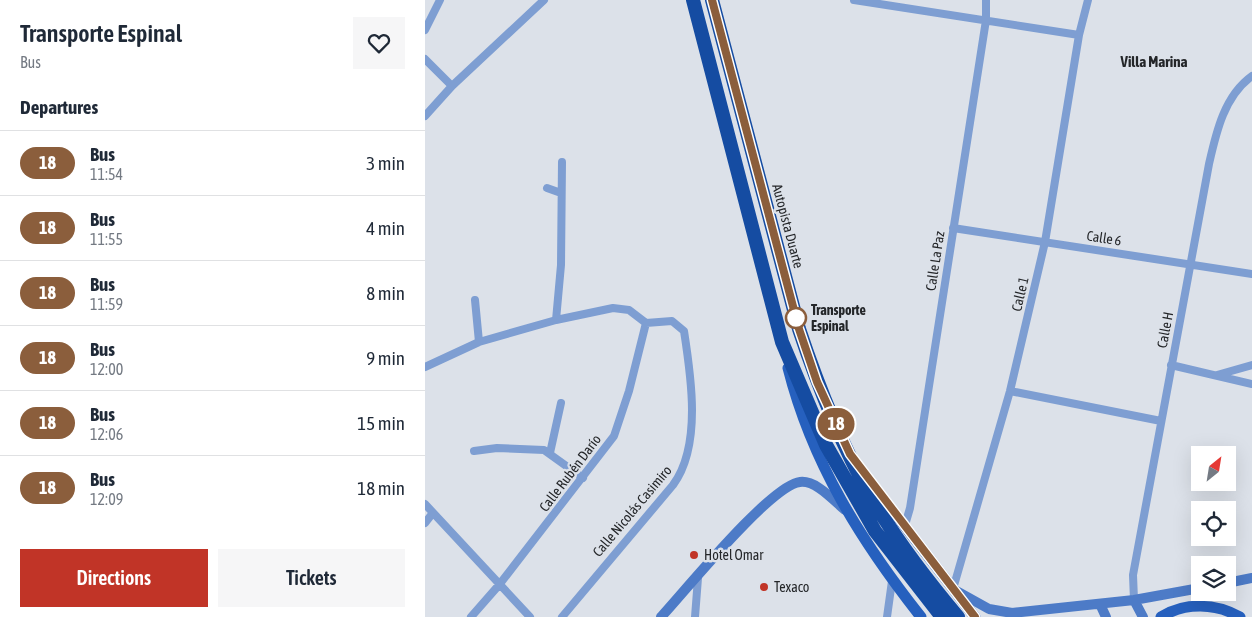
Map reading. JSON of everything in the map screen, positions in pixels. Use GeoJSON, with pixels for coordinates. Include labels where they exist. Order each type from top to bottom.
{"type":"FeatureCollection","features":[{"type":"Feature","properties":{"kind":"highway"},"geometry":{"type":"LineString","coordinates":[[693,0],[781,342],[826,445],[875,531],[942,617]]}},
{"type":"Feature","properties":{"kind":"highway","name":"Autopista Duarte"},"geometry":{"type":"LineString","coordinates":[[712,0],[799,329],[817,382],[871,496],[897,539],[958,617]]}},
{"type":"Feature","properties":{"kind":"main road"},"geometry":{"type":"LineString","coordinates":[[781,342],[796,400],[814,449],[845,510],[892,580],[921,617]]}},
{"type":"Feature","properties":{"kind":"main road","name":"Autopista Duarte"},"geometry":{"type":"LineString","coordinates":[[850,454],[975,617]]}},
{"type":"Feature","properties":{"kind":"main road"},"geometry":{"type":"LineString","coordinates":[[661,617],[761,509],[787,487],[800,482],[810,483],[845,510]]}},
{"type":"Feature","properties":{"kind":"main road"},"geometry":{"type":"LineString","coordinates":[[1236,581],[1252,578]]}},
{"type":"Feature","properties":{"kind":"main road"},"geometry":{"type":"LineString","coordinates":[[953,589],[989,609],[1012,613],[1134,600],[1191,590]]}},
{"type":"Feature","properties":{"kind":"main road"},"geometry":{"type":"LineString","coordinates":[[1134,600],[1143,617]]}},
{"type":"Feature","properties":{"kind":"main road"},"geometry":{"type":"LineString","coordinates":[[1100,604],[1106,617]]}},
{"type":"Feature","properties":{"kind":"main road"},"geometry":{"type":"LineString","coordinates":[[1161,617],[1179,609],[1210,606],[1229,610],[1240,617]]}},
{"type":"Feature","properties":{"kind":"street"},"geometry":{"type":"LineString","coordinates":[[425,30],[439,0]]}},
{"type":"Feature","properties":{"kind":"street"},"geometry":{"type":"LineString","coordinates":[[425,116],[453,86],[544,0]]}},
{"type":"Feature","properties":{"kind":"street"},"geometry":{"type":"LineString","coordinates":[[854,0],[885,2],[1079,35]]}},
{"type":"Feature","properties":{"kind":"street","name":"Calle La Paz"},"geometry":{"type":"LineString","coordinates":[[905,525],[910,508],[986,20],[987,0]]}},
{"type":"Feature","properties":{"kind":"street","name":"Calle 1"},"geometry":{"type":"LineString","coordinates":[[953,589],[1010,391],[1045,242],[1079,35],[1088,0]]}},
{"type":"Feature","properties":{"kind":"street"},"geometry":{"type":"LineString","coordinates":[[425,59],[453,86]]}},
{"type":"Feature","properties":{"kind":"street","name":"Calle H"},"geometry":{"type":"LineString","coordinates":[[1134,600],[1133,575],[1171,365],[1217,129],[1226,108],[1239,88],[1252,76]]}},
{"type":"Feature","properties":{"kind":"street"},"geometry":{"type":"LineString","coordinates":[[556,320],[561,265],[562,162]]}},
{"type":"Feature","properties":{"kind":"street"},"geometry":{"type":"LineString","coordinates":[[547,188],[561,193]]}},
{"type":"Feature","properties":{"kind":"street","name":"Calle 6"},"geometry":{"type":"LineString","coordinates":[[953,228],[1252,274]]}},
{"type":"Feature","properties":{"kind":"street"},"geometry":{"type":"LineString","coordinates":[[475,300],[479,342]]}},
{"type":"Feature","properties":{"kind":"street"},"geometry":{"type":"LineString","coordinates":[[425,367],[479,342],[556,320],[613,308],[629,310],[646,323]]}},
{"type":"Feature","properties":{"kind":"street","name":"Calle Nicolás Casimiro"},"geometry":{"type":"LineString","coordinates":[[562,617],[673,485],[686,463],[691,421],[691,374],[684,331],[671,321],[646,323]]}},
{"type":"Feature","properties":{"kind":"street","name":"Calle Rubén Darío"},"geometry":{"type":"LineString","coordinates":[[471,617],[499,585],[614,436],[629,391],[646,323]]}},
{"type":"Feature","properties":{"kind":"street"},"geometry":{"type":"LineString","coordinates":[[1171,365],[1252,384]]}},
{"type":"Feature","properties":{"kind":"street"},"geometry":{"type":"LineString","coordinates":[[1215,375],[1252,365]]}},
{"type":"Feature","properties":{"kind":"street"},"geometry":{"type":"LineString","coordinates":[[1010,391],[1161,421]]}},
{"type":"Feature","properties":{"kind":"street"},"geometry":{"type":"LineString","coordinates":[[550,453],[561,403]]}},
{"type":"Feature","properties":{"kind":"street"},"geometry":{"type":"LineString","coordinates":[[475,451],[497,448],[531,448],[550,453],[583,478]]}},
{"type":"Feature","properties":{"kind":"street"},"geometry":{"type":"LineString","coordinates":[[425,504],[432,514],[530,617]]}},
{"type":"Feature","properties":{"kind":"street"},"geometry":{"type":"LineString","coordinates":[[425,523],[432,514]]}},
{"type":"Feature","properties":{"kind":"street"},"geometry":{"type":"LineString","coordinates":[[695,617],[698,578]]}},
{"type":"Feature","properties":{"kind":"street"},"geometry":{"type":"LineString","coordinates":[[887,617],[892,580]]}},
{"type":"Feature","properties":{"kind":"bus line","name":"18"},"geometry":{"type":"LineString","coordinates":[[712,0],[799,329],[817,382],[850,454],[975,617]]}},
{"type":"Feature","properties":{"kind":"place","name":"Transporte Espinal"},"geometry":{"type":"Point","coordinates":[796,318]}},
{"type":"Feature","properties":{"kind":"place","name":"Hotel Omar"},"geometry":{"type":"Point","coordinates":[694,555]}},
{"type":"Feature","properties":{"kind":"place","name":"Texaco"},"geometry":{"type":"Point","coordinates":[764,587]}},
{"type":"Feature","properties":{"kind":"district","name":"Villa Marina"},"geometry":{"type":"Point","coordinates":[1154,61]}}]}
